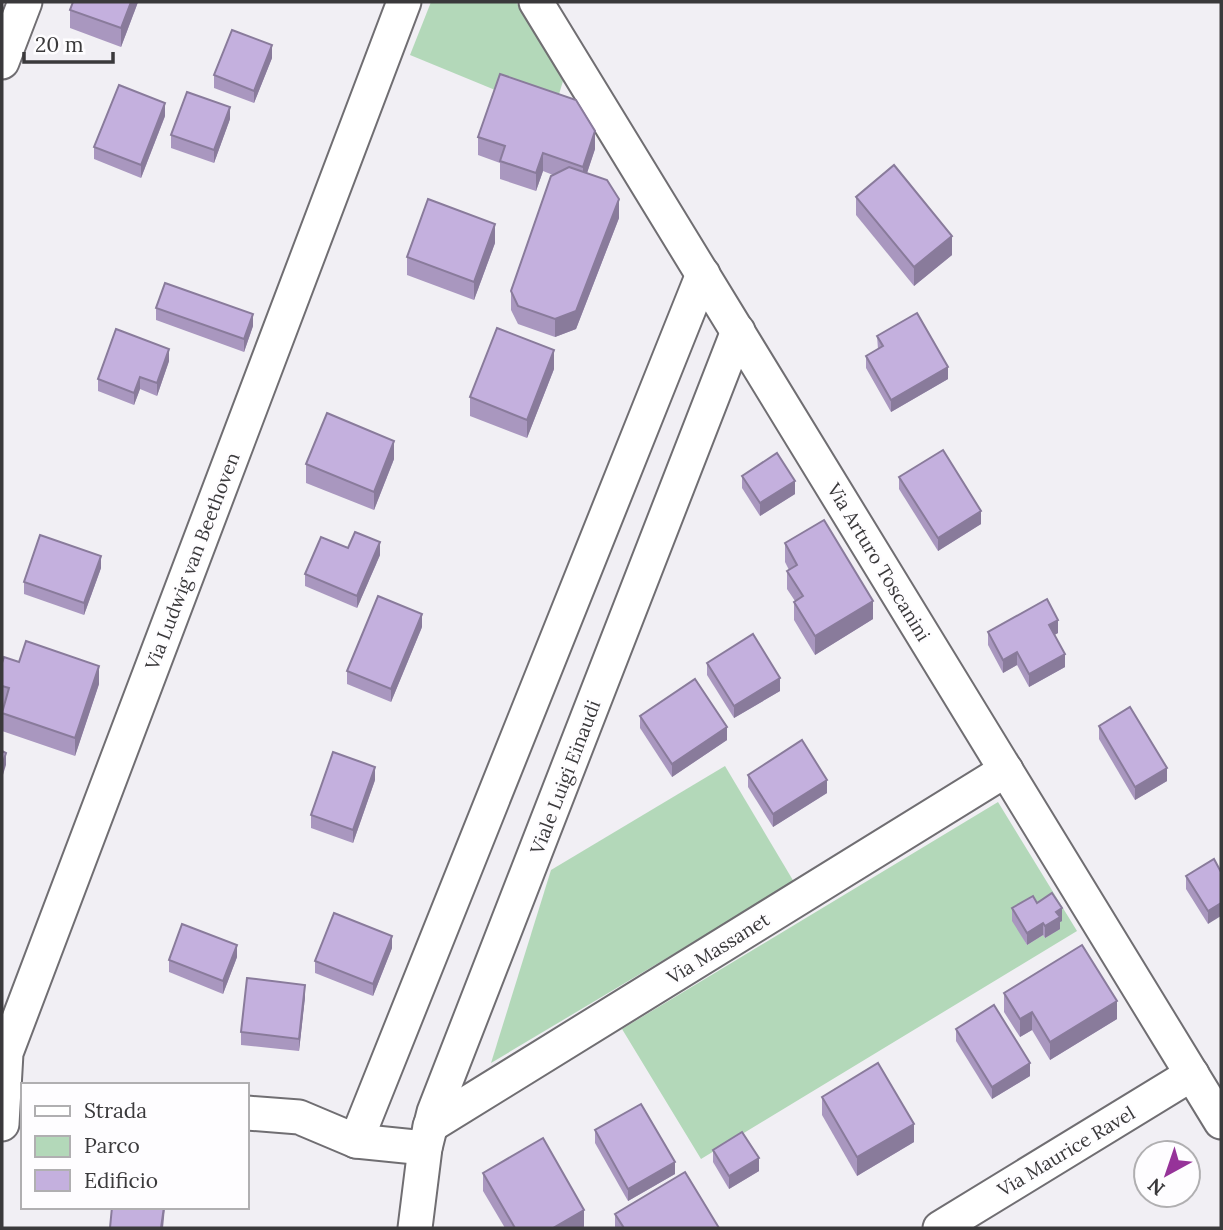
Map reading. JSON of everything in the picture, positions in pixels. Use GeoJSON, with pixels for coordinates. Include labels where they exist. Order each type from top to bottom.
{"type":"FeatureCollection","features":[{"type":"Feature","properties":{"kind":"street"},"geometry":{"type":"LineString","coordinates":[[2,62],[25,2]]}},
{"type":"Feature","properties":{"kind":"street","name":"Via Ludwig van Beethoven"},"geometry":{"type":"LineString","coordinates":[[8,1103],[6,1054],[404,2]]}},
{"type":"Feature","properties":{"kind":"street","name":"Via Arturo Toscanini"},"geometry":{"type":"LineString","coordinates":[[536,2],[1221,1122]]}},
{"type":"Feature","properties":{"kind":"street"},"geometry":{"type":"LineString","coordinates":[[356,1141],[703,274]]}},
{"type":"Feature","properties":{"kind":"street","name":"Viale Luigi Einaudi"},"geometry":{"type":"LineString","coordinates":[[415,1228],[428,1137],[738,331]]}},
{"type":"Feature","properties":{"kind":"street","name":"Via Massanet"},"geometry":{"type":"LineString","coordinates":[[428,1137],[1006,769]]}},
{"type":"Feature","properties":{"kind":"street","name":"Via Maurice Ravel"},"geometry":{"type":"LineString","coordinates":[[940,1228],[1192,1074]]}},
{"type":"Feature","properties":{"kind":"street"},"geometry":{"type":"LineString","coordinates":[[248,1113],[299,1117],[356,1141],[428,1137]]}},
{"type":"Feature","properties":{"kind":"green space"},"geometry":{"type":"Polygon","coordinates":[[[431,2],[516,2],[563,81],[554,111],[410,55],[431,2]]]}},
{"type":"Feature","properties":{"kind":"green space"},"geometry":{"type":"Polygon","coordinates":[[[725,766],[794,882],[491,1063],[551,870],[725,766]]]}},
{"type":"Feature","properties":{"kind":"green space"},"geometry":{"type":"Polygon","coordinates":[[[998,802],[1077,931],[701,1159],[622,1029],[998,802]],[[1013,920],[1027,945],[1059,929],[1013,920]]]}},
{"type":"Feature","properties":{"kind":"building"},"geometry":{"type":"Polygon","coordinates":[[[73,2],[131,2],[121,28],[70,10],[73,2]]]}},
{"type":"Feature","properties":{"kind":"building"},"geometry":{"type":"Polygon","coordinates":[[[232,30],[272,45],[254,91],[214,75],[232,30]]]}},
{"type":"Feature","properties":{"kind":"building"},"geometry":{"type":"Polygon","coordinates":[[[500,74],[576,100],[595,131],[583,167],[543,153],[536,173],[500,161],[505,146],[478,137],[500,74]]]}},
{"type":"Feature","properties":{"kind":"building"},"geometry":{"type":"Polygon","coordinates":[[[119,85],[165,103],[141,165],[94,147],[119,85]]]}},
{"type":"Feature","properties":{"kind":"building"},"geometry":{"type":"Polygon","coordinates":[[[187,92],[230,107],[214,150],[171,135],[187,92]]]}},
{"type":"Feature","properties":{"kind":"building"},"geometry":{"type":"Polygon","coordinates":[[[894,165],[952,236],[914,267],[856,197],[894,165]]]}},
{"type":"Feature","properties":{"kind":"building"},"geometry":{"type":"Polygon","coordinates":[[[569,167],[607,180],[619,199],[576,311],[555,319],[518,306],[511,291],[551,176],[569,167]]]}},
{"type":"Feature","properties":{"kind":"building"},"geometry":{"type":"Polygon","coordinates":[[[428,199],[495,224],[474,282],[407,257],[428,199]]]}},
{"type":"Feature","properties":{"kind":"building"},"geometry":{"type":"Polygon","coordinates":[[[165,283],[253,314],[244,339],[156,308],[165,283]]]}},
{"type":"Feature","properties":{"kind":"building"},"geometry":{"type":"Polygon","coordinates":[[[917,313],[948,367],[891,400],[866,356],[883,346],[877,336],[917,313]]]}},
{"type":"Feature","properties":{"kind":"building"},"geometry":{"type":"Polygon","coordinates":[[[497,328],[554,350],[527,420],[470,397],[497,328]]]}},
{"type":"Feature","properties":{"kind":"building"},"geometry":{"type":"Polygon","coordinates":[[[116,329],[169,349],[157,383],[140,377],[134,393],[98,379],[116,329]]]}},
{"type":"Feature","properties":{"kind":"building"},"geometry":{"type":"Polygon","coordinates":[[[327,413],[394,441],[374,492],[306,464],[327,413]]]}},
{"type":"Feature","properties":{"kind":"building"},"geometry":{"type":"Polygon","coordinates":[[[943,450],[981,511],[938,538],[899,477],[943,450]]]}},
{"type":"Feature","properties":{"kind":"building"},"geometry":{"type":"Polygon","coordinates":[[[777,453],[795,481],[760,503],[742,476],[777,453]]]}},
{"type":"Feature","properties":{"kind":"building"},"geometry":{"type":"Polygon","coordinates":[[[824,520],[873,601],[815,636],[794,602],[803,596],[787,571],[797,565],[785,543],[824,520]]]}},
{"type":"Feature","properties":{"kind":"building"},"geometry":{"type":"Polygon","coordinates":[[[355,532],[380,542],[357,596],[305,574],[321,537],[348,548],[355,532]]]}},
{"type":"Feature","properties":{"kind":"building"},"geometry":{"type":"Polygon","coordinates":[[[40,535],[101,556],[84,603],[24,582],[40,535]]]}},
{"type":"Feature","properties":{"kind":"building"},"geometry":{"type":"Polygon","coordinates":[[[378,596],[422,614],[391,689],[347,671],[378,596]]]}},
{"type":"Feature","properties":{"kind":"building"},"geometry":{"type":"Polygon","coordinates":[[[1047,599],[1058,620],[1049,625],[1065,654],[1029,674],[1017,652],[1003,660],[988,632],[1047,599]]]}},
{"type":"Feature","properties":{"kind":"building"},"geometry":{"type":"Polygon","coordinates":[[[753,634],[780,678],[734,706],[707,663],[753,634]]]}},
{"type":"Feature","properties":{"kind":"building"},"geometry":{"type":"Polygon","coordinates":[[[26,641],[99,666],[75,738],[2,713],[9,688],[2,686],[4,657],[19,662],[26,641]]]}},
{"type":"Feature","properties":{"kind":"building"},"geometry":{"type":"Polygon","coordinates":[[[695,679],[727,727],[672,764],[640,716],[695,679]]]}},
{"type":"Feature","properties":{"kind":"building"},"geometry":{"type":"Polygon","coordinates":[[[1130,707],[1167,768],[1135,787],[1099,726],[1130,707]]]}},
{"type":"Feature","properties":{"kind":"building"},"geometry":{"type":"Polygon","coordinates":[[[802,740],[827,780],[773,814],[748,775],[802,740]]]}},
{"type":"Feature","properties":{"kind":"building"},"geometry":{"type":"Polygon","coordinates":[[[333,752],[375,767],[353,830],[311,815],[333,752]]]}},
{"type":"Feature","properties":{"kind":"building"},"geometry":{"type":"Polygon","coordinates":[[[1214,859],[1221,872],[1221,903],[1208,911],[1186,876],[1214,859]]]}},
{"type":"Feature","properties":{"kind":"building"},"geometry":{"type":"Polygon","coordinates":[[[1052,893],[1062,908],[1056,912],[1060,917],[1027,933],[1012,908],[1033,896],[1037,903],[1052,893]]]}},
{"type":"Feature","properties":{"kind":"building"},"geometry":{"type":"Polygon","coordinates":[[[334,913],[392,936],[373,984],[315,961],[334,913]]]}},
{"type":"Feature","properties":{"kind":"building"},"geometry":{"type":"Polygon","coordinates":[[[182,924],[237,945],[223,981],[169,960],[182,924]]]}},
{"type":"Feature","properties":{"kind":"building"},"geometry":{"type":"Polygon","coordinates":[[[1082,945],[1117,1001],[1050,1042],[1032,1012],[1020,1019],[1004,993],[1082,945]]]}},
{"type":"Feature","properties":{"kind":"building"},"geometry":{"type":"Polygon","coordinates":[[[247,978],[305,985],[299,1039],[241,1032],[247,978]]]}},
{"type":"Feature","properties":{"kind":"building"},"geometry":{"type":"Polygon","coordinates":[[[994,1005],[1030,1063],[992,1087],[956,1029],[994,1005]]]}},
{"type":"Feature","properties":{"kind":"building"},"geometry":{"type":"Polygon","coordinates":[[[878,1063],[914,1124],[857,1157],[822,1097],[878,1063]]]}},
{"type":"Feature","properties":{"kind":"building"},"geometry":{"type":"Polygon","coordinates":[[[641,1104],[675,1162],[628,1189],[595,1130],[641,1104]]]}},
{"type":"Feature","properties":{"kind":"building"},"geometry":{"type":"Polygon","coordinates":[[[742,1132],[759,1158],[729,1176],[713,1150],[742,1132]]]}},
{"type":"Feature","properties":{"kind":"building"},"geometry":{"type":"Polygon","coordinates":[[[543,1138],[584,1210],[553,1228],[515,1228],[483,1173],[543,1138]]]}},
{"type":"Feature","properties":{"kind":"building"},"geometry":{"type":"Polygon","coordinates":[[[685,1172],[719,1228],[624,1228],[615,1214],[685,1172]]]}},
{"type":"Feature","properties":{"kind":"building"},"geometry":{"type":"Polygon","coordinates":[[[112,1209],[164,1209],[161,1228],[110,1228],[112,1209]]]}}]}
